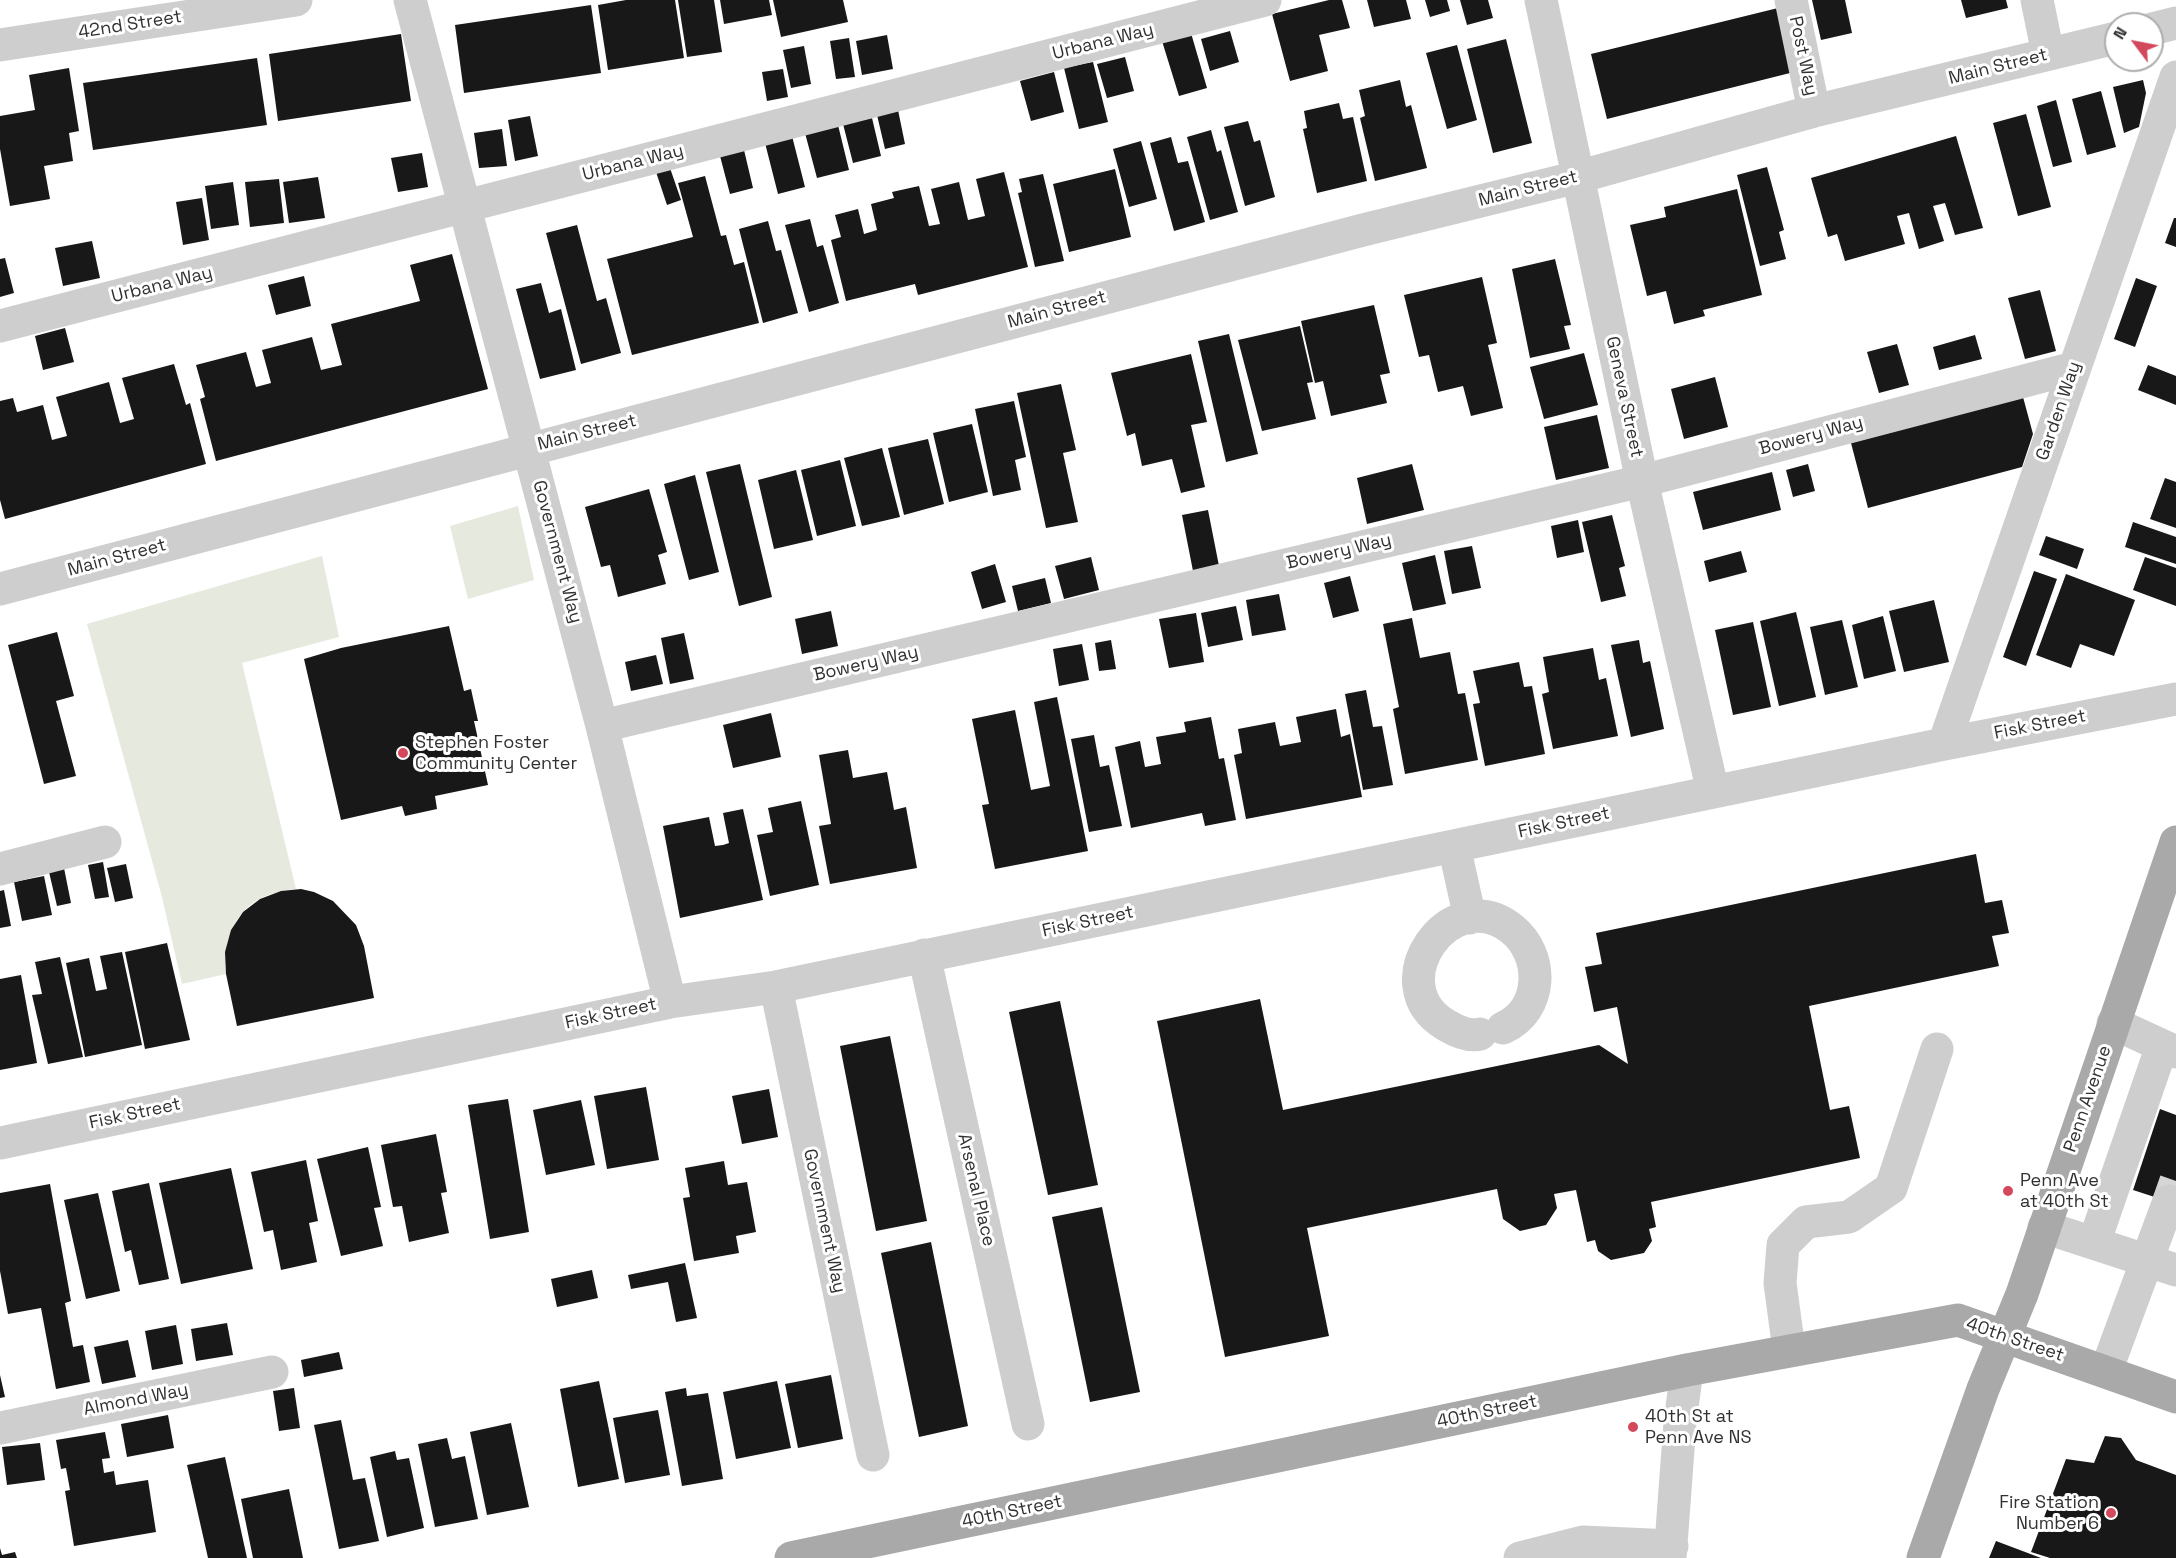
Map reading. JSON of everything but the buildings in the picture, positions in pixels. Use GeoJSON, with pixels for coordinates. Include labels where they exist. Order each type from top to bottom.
{"type":"FeatureCollection","features":[{"type":"Feature","properties":{"kind":"main road","name":"Penn Avenue"},"geometry":{"type":"LineString","coordinates":[[1923,1558],[1983,1389],[2006,1335],[2176,842]]}},
{"type":"Feature","properties":{"kind":"main road","name":"40th Street"},"geometry":{"type":"LineString","coordinates":[[791,1558],[1687,1370],[1958,1320],[2006,1335],[2176,1397]]}},
{"type":"Feature","properties":{"kind":"street","name":"42nd Street"},"geometry":{"type":"LineString","coordinates":[[0,45],[296,0]]}},
{"type":"Feature","properties":{"kind":"street","name":"Government Way"},"geometry":{"type":"LineString","coordinates":[[410,0],[602,726],[670,1002]]}},
{"type":"Feature","properties":{"kind":"street","name":"Urbana Way"},"geometry":{"type":"LineString","coordinates":[[0,326],[1265,0]]}},
{"type":"Feature","properties":{"kind":"street","name":"Geneva Street"},"geometry":{"type":"LineString","coordinates":[[1541,0],[1642,481],[1713,792]]}},
{"type":"Feature","properties":{"kind":"street","name":"Post Way"},"geometry":{"type":"LineString","coordinates":[[1791,0],[1814,111]]}},
{"type":"Feature","properties":{"kind":"street"},"geometry":{"type":"LineString","coordinates":[[2037,0],[2048,54]]}},
{"type":"Feature","properties":{"kind":"street","name":"Main Street"},"geometry":{"type":"LineString","coordinates":[[0,590],[529,448],[1352,233],[1578,177],[1814,111],[2104,41]]}},
{"type":"Feature","properties":{"kind":"street","name":"Garden Way"},"geometry":{"type":"LineString","coordinates":[[1944,744],[2176,77]]}},
{"type":"Feature","properties":{"kind":"street","name":"Bowery Way"},"geometry":{"type":"LineString","coordinates":[[602,726],[1642,481],[2074,368]]}},
{"type":"Feature","properties":{"kind":"street","name":"Fisk Street"},"geometry":{"type":"LineString","coordinates":[[0,1143],[670,1002],[776,987],[1944,744],[2176,699]]}},
{"type":"Feature","properties":{"kind":"street"},"geometry":{"type":"LineString","coordinates":[[0,869],[105,842]]}},
{"type":"Feature","properties":{"kind":"street"},"geometry":{"type":"LineString","coordinates":[[1454,846],[1470,918]]}},
{"type":"Feature","properties":{"kind":"street"},"geometry":{"type":"LineString","coordinates":[[1470,918],[1489,918],[1506,925],[1521,937],[1532,953],[1536,972],[1534,992],[1526,1009],[1512,1024],[1492,1031],[1456,1032],[1439,1022],[1427,1007],[1419,988],[1419,969],[1425,950],[1435,934],[1451,923],[1470,918]]}},
{"type":"Feature","properties":{"kind":"street","name":"Arsenal Place"},"geometry":{"type":"LineString","coordinates":[[924,955],[1028,1424]]}},
{"type":"Feature","properties":{"kind":"street","name":"Government Way"},"geometry":{"type":"LineString","coordinates":[[776,987],[873,1455]]}},
{"type":"Feature","properties":{"kind":"street"},"geometry":{"type":"LineString","coordinates":[[2094,1243],[2169,1049],[2113,1023]]}},
{"type":"Feature","properties":{"kind":"street"},"geometry":{"type":"LineString","coordinates":[[1789,1350],[1780,1283],[1783,1245],[1806,1222],[1849,1217],[1890,1188],[1937,1049]]}},
{"type":"Feature","properties":{"kind":"street"},"geometry":{"type":"LineString","coordinates":[[2106,1371],[2162,1266],[2169,1202]]}},
{"type":"Feature","properties":{"kind":"street"},"geometry":{"type":"LineString","coordinates":[[2044,1227],[2162,1266]]}},
{"type":"Feature","properties":{"kind":"street"},"geometry":{"type":"LineString","coordinates":[[1520,1558],[1583,1542],[1671,1552],[1680,1422],[1687,1370]]}},
{"type":"Feature","properties":{"kind":"street","name":"Almond Way"},"geometry":{"type":"LineString","coordinates":[[0,1428],[272,1372]]}},
{"type":"Feature","properties":{"kind":"shaded area"},"geometry":{"type":"Polygon","coordinates":[[[518,506],[534,580],[468,599],[450,526],[518,506]]]}},
{"type":"Feature","properties":{"kind":"shaded area"},"geometry":{"type":"Polygon","coordinates":[[[322,556],[339,637],[242,663],[296,889],[263,897],[241,915],[228,941],[226,974],[182,984],[162,897],[87,624],[322,556]]]}},
{"type":"Feature","properties":{"kind":"tunnel"},"geometry":{"type":"LineString","coordinates":[[2169,1201],[2176,1181]]}},
{"type":"Feature","properties":{"kind":"place","name":"Stephen Foster Community Center"},"geometry":{"type":"Point","coordinates":[403,753]}},
{"type":"Feature","properties":{"kind":"place","name":"Penn Ave at 40th St"},"geometry":{"type":"Point","coordinates":[2008,1191]}},
{"type":"Feature","properties":{"kind":"place","name":"40th St at Penn Ave NS"},"geometry":{"type":"Point","coordinates":[1633,1427]}},
{"type":"Feature","properties":{"kind":"place","name":"Fire Station Number 6"},"geometry":{"type":"Point","coordinates":[2111,1513]}}]}
